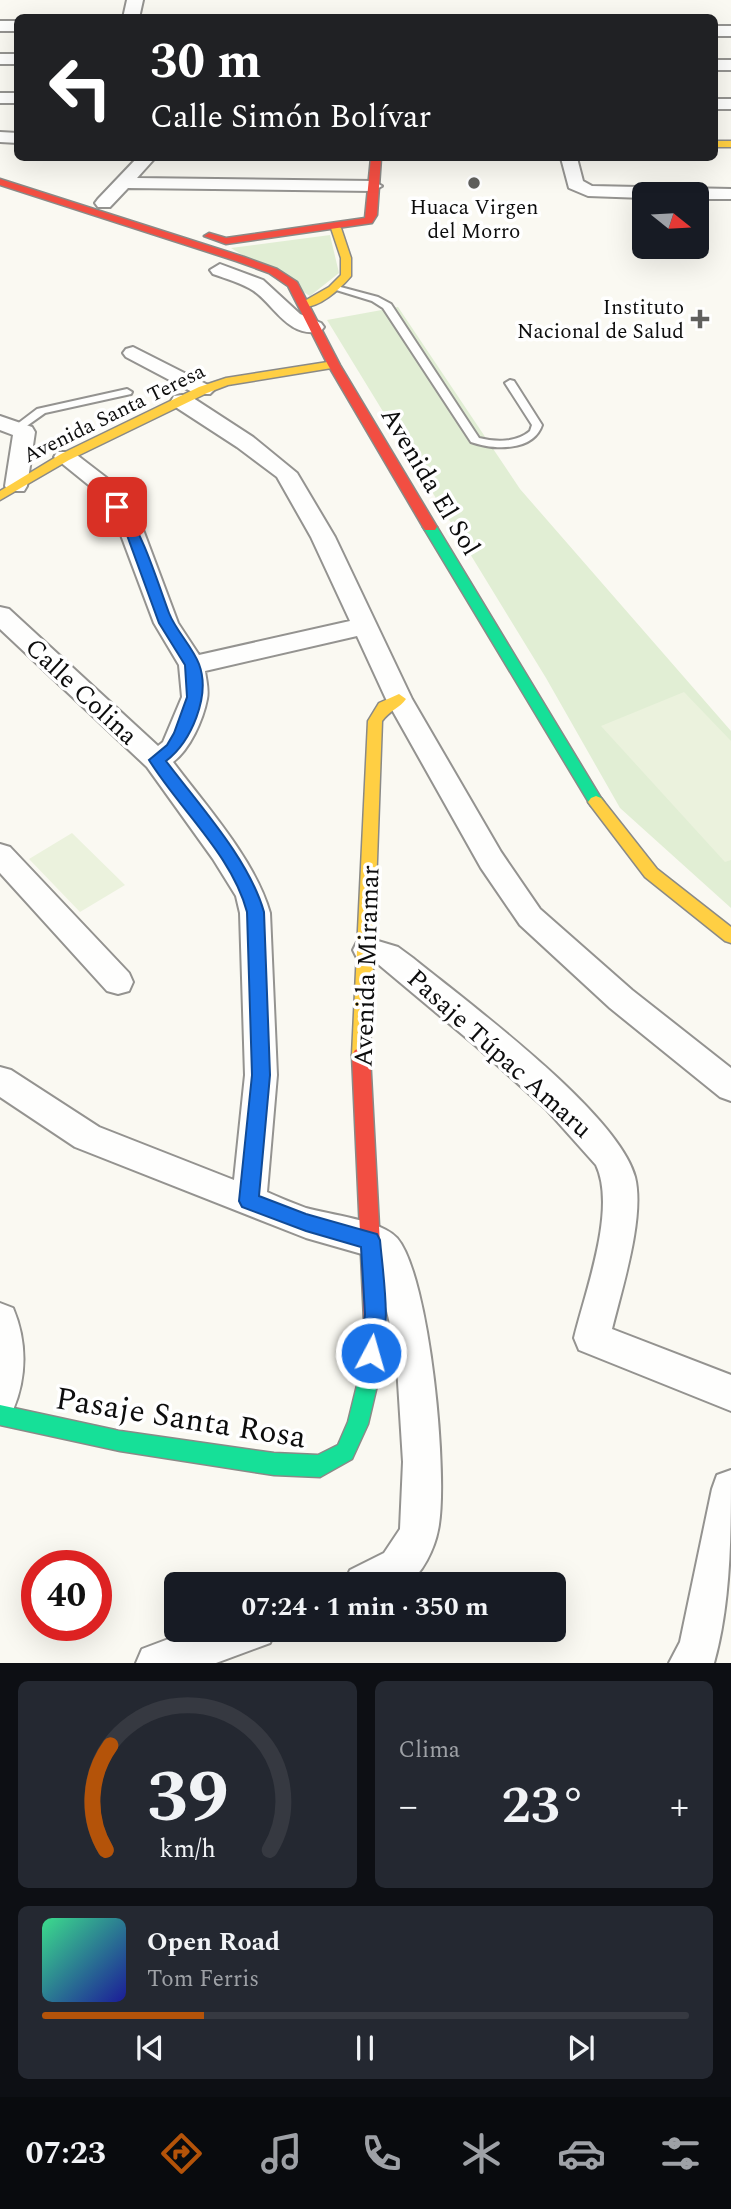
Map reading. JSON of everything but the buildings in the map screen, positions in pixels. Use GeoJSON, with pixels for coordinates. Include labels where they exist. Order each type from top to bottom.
{"type":"FeatureCollection","features":[{"type":"Feature","properties":{"kind":"street"},"geometry":{"type":"LineString","coordinates":[[104,203],[143,161]]}},
{"type":"Feature","properties":{"kind":"street"},"geometry":{"type":"LineString","coordinates":[[0,170],[226,242],[336,228],[368,221],[372,215],[376,161]]}},
{"type":"Feature","properties":{"kind":"street"},"geometry":{"type":"LineString","coordinates":[[570,161],[575,184],[589,191],[731,194]]}},
{"type":"Feature","properties":{"kind":"street","name":"Avenida El Sol"},"geometry":{"type":"LineString","coordinates":[[0,182],[273,271],[293,284],[334,365],[583,784],[651,873],[731,936]]}},
{"type":"Feature","properties":{"kind":"street"},"geometry":{"type":"LineString","coordinates":[[124,183],[373,186]]}},
{"type":"Feature","properties":{"kind":"street"},"geometry":{"type":"LineString","coordinates":[[305,305],[336,287],[346,277],[349,264],[336,228]]}},
{"type":"Feature","properties":{"kind":"street"},"geometry":{"type":"LineString","coordinates":[[220,270],[252,281],[265,290],[282,310],[298,323],[314,327]]}},
{"type":"Feature","properties":{"kind":"street"},"geometry":{"type":"LineString","coordinates":[[133,353],[204,390]]}},
{"type":"Feature","properties":{"kind":"street","name":"Avenida Santa Teresa"},"geometry":{"type":"LineString","coordinates":[[8,491],[65,457],[204,390],[226,382],[334,365]]}},
{"type":"Feature","properties":{"kind":"street"},"geometry":{"type":"LineString","coordinates":[[183,401],[245,442],[286,474],[323,537],[399,699],[491,860],[530,917],[621,999],[731,1087]]}},
{"type":"Feature","properties":{"kind":"street"},"geometry":{"type":"LineString","coordinates":[[8,491],[24,432],[9,425]]}},
{"type":"Feature","properties":{"kind":"street"},"geometry":{"type":"LineString","coordinates":[[65,457],[104,487],[131,527],[166,623],[192,665],[195,697],[181,734],[172,749],[157,760]]}},
{"type":"Feature","properties":{"kind":"street","name":"Calle Colina"},"geometry":{"type":"LineString","coordinates":[[0,615],[157,760],[223,851],[250,894],[256,912],[261,1075],[249,1201]]}},
{"type":"Feature","properties":{"kind":"street"},"geometry":{"type":"LineString","coordinates":[[192,665],[366,626]]}},
{"type":"Feature","properties":{"kind":"street","name":"Avenida Miramar"},"geometry":{"type":"LineString","coordinates":[[370,1240],[361,1053],[368,950],[375,721],[384,708],[399,699]]}},
{"type":"Feature","properties":{"kind":"street"},"geometry":{"type":"LineString","coordinates":[[0,855],[118,982]]}},
{"type":"Feature","properties":{"kind":"street","name":"Pasaje Túpac Amaru"},"geometry":{"type":"LineString","coordinates":[[368,950],[387,955],[566,1107],[601,1144],[618,1173],[621,1204],[592,1338],[731,1393]]}},
{"type":"Feature","properties":{"kind":"street"},"geometry":{"type":"LineString","coordinates":[[0,1080],[87,1137],[306,1223],[370,1240],[384,1248],[393,1264],[414,1350],[422,1462],[419,1530],[398,1567],[388,1572]]}},
{"type":"Feature","properties":{"kind":"street","name":"Pasaje Santa Rosa"},"geometry":{"type":"LineString","coordinates":[[0,1415],[120,1441],[274,1464],[320,1466],[345,1452],[361,1411],[370,1373],[375,1314],[370,1240]]}},
{"type":"Feature","properties":{"kind":"street"},"geometry":{"type":"LineString","coordinates":[[0,1320],[7,1364],[0,1396]]}},
{"type":"Feature","properties":{"kind":"street"},"geometry":{"type":"LineString","coordinates":[[689,1663],[698,1652],[731,1489]]}},
{"type":"Feature","properties":{"kind":"street"},"geometry":{"type":"LineString","coordinates":[[156,1663],[218,1642]]}},
{"type":"Feature","properties":{"kind":"lane"},"geometry":{"type":"LineString","coordinates":[[336,287],[375,299],[387,306],[468,433],[479,442],[503,445],[533,436],[537,432],[537,425],[510,383]]}},
{"type":"Feature","properties":{"kind":"lane"},"geometry":{"type":"LineString","coordinates":[[9,425],[41,411],[127,392]]}},
{"type":"Feature","properties":{"kind":"green space"},"geometry":{"type":"Polygon","coordinates":[[[330,235],[339,273],[310,296],[231,248],[330,235]]]}},
{"type":"Feature","properties":{"kind":"green space"},"geometry":{"type":"Polygon","coordinates":[[[398,307],[520,489],[731,731],[731,908],[620,808],[546,678],[327,320],[398,307]]]}},
{"type":"Feature","properties":{"kind":"green space"},"geometry":{"type":"Polygon","coordinates":[[[684,692],[731,741],[731,860],[725,862],[601,726],[684,692]]]}},
{"type":"Feature","properties":{"kind":"green space"},"geometry":{"type":"Polygon","coordinates":[[[72,833],[125,885],[80,912],[29,859],[72,833]]]}},
{"type":"Feature","properties":{"kind":"traffic: fast"},"geometry":{"type":"LineString","coordinates":[[430,527],[596,802]]}},
{"type":"Feature","properties":{"kind":"traffic: fast"},"geometry":{"type":"LineString","coordinates":[[0,1415],[120,1441],[274,1464],[320,1466],[345,1452],[358,1424],[370,1373],[374,1321]]}},
{"type":"Feature","properties":{"kind":"traffic: slow"},"geometry":{"type":"LineString","coordinates":[[718,144],[731,144]]}},
{"type":"Feature","properties":{"kind":"traffic: slow"},"geometry":{"type":"LineString","coordinates":[[305,305],[333,289],[346,276],[346,258],[336,228]]}},
{"type":"Feature","properties":{"kind":"traffic: slow"},"geometry":{"type":"LineString","coordinates":[[0,496],[65,457],[203,390],[226,382],[334,365]]}},
{"type":"Feature","properties":{"kind":"traffic: slow"},"geometry":{"type":"LineString","coordinates":[[361,1055],[375,721],[384,707],[399,699]]}},
{"type":"Feature","properties":{"kind":"traffic: slow"},"geometry":{"type":"LineString","coordinates":[[596,802],[651,873],[731,936]]}},
{"type":"Feature","properties":{"kind":"traffic: jam"},"geometry":{"type":"LineString","coordinates":[[209,236],[226,241],[368,221],[372,215],[376,161]]}},
{"type":"Feature","properties":{"kind":"traffic: jam"},"geometry":{"type":"LineString","coordinates":[[0,182],[240,259],[273,271],[293,284],[334,365],[430,527]]}},
{"type":"Feature","properties":{"kind":"traffic: jam"},"geometry":{"type":"LineString","coordinates":[[361,1055],[374,1321]]}},
{"type":"Feature","properties":{"kind":"place","name":"Huaca Virgen del Morro"},"geometry":{"type":"Point","coordinates":[474,183]}},
{"type":"Feature","properties":{"kind":"place","name":"Instituto Nacional de Salud"},"geometry":{"type":"Point","coordinates":[700,319]}},
{"type":"Feature","properties":{"kind":"route"},"geometry":{"type":"LineString","coordinates":[[117,507],[131,527],[166,623],[192,665],[195,697],[181,734],[172,749],[157,760],[223,851],[250,894],[256,912],[261,1075],[257,1140],[249,1201],[306,1223],[370,1240],[375,1314],[371,1353]]}}]}
